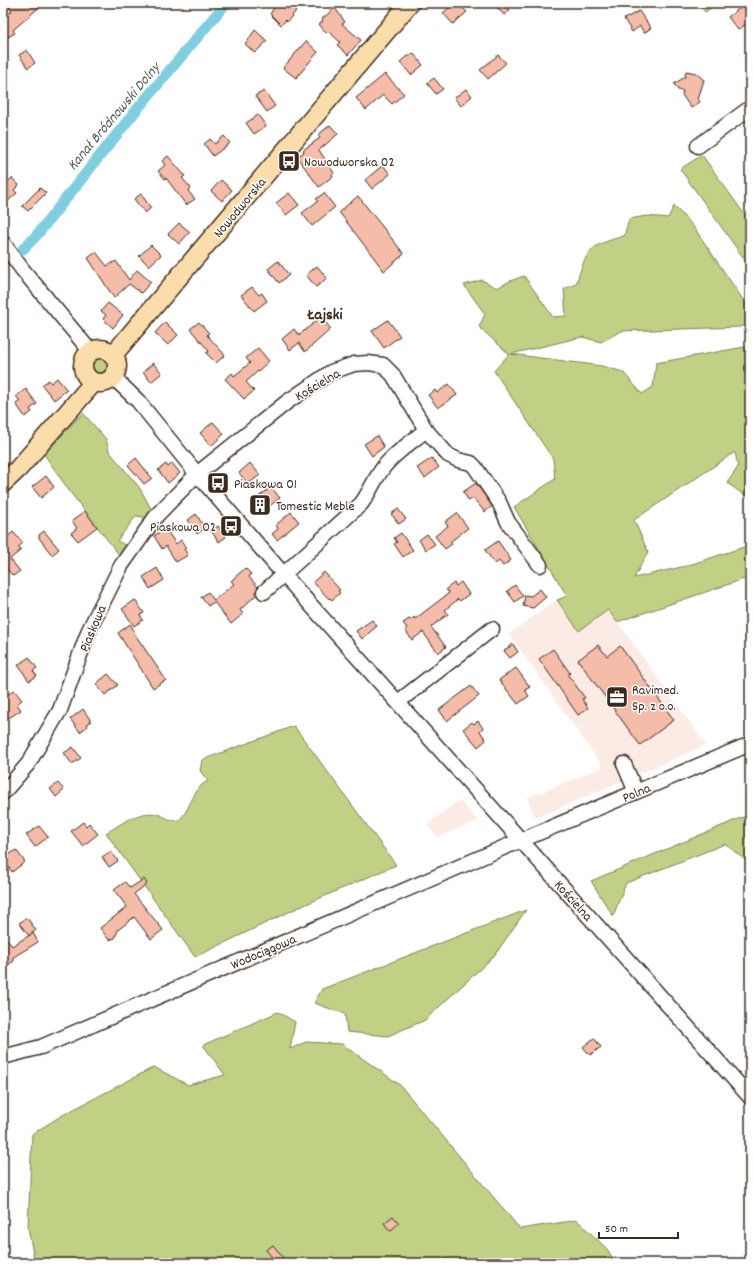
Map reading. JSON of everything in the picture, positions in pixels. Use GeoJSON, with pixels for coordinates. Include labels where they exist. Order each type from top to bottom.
{"type":"FeatureCollection","features":[{"type":"Feature","properties":{"kind":"main road","name":"Nowodworska"},"geometry":{"type":"LineString","coordinates":[[113,355],[410,3]]}},
{"type":"Feature","properties":{"kind":"main road"},"geometry":{"type":"LineString","coordinates":[[102,349],[113,355],[117,365],[113,376],[105,382],[94,382],[84,373],[83,365],[86,357],[91,352],[102,349]]}},
{"type":"Feature","properties":{"kind":"main road"},"geometry":{"type":"LineString","coordinates":[[3,483],[18,469],[94,382]]}},
{"type":"Feature","properties":{"kind":"street"},"geometry":{"type":"LineString","coordinates":[[698,146],[750,108]]}},
{"type":"Feature","properties":{"kind":"street"},"geometry":{"type":"LineString","coordinates":[[4,244],[22,269],[91,352]]}},
{"type":"Feature","properties":{"kind":"street","name":"Kościelna"},"geometry":{"type":"LineString","coordinates":[[197,474],[287,402],[331,372],[354,364],[368,363],[383,365],[393,375],[426,430],[448,455],[458,460],[471,463],[475,467],[499,502],[508,522],[540,565]]}},
{"type":"Feature","properties":{"kind":"street","name":"Kościelna"},"geometry":{"type":"LineString","coordinates":[[113,376],[138,401],[197,474],[284,575],[750,1097]]}},
{"type":"Feature","properties":{"kind":"street"},"geometry":{"type":"LineString","coordinates":[[264,592],[361,504],[370,492],[378,474],[388,462],[426,430]]}},
{"type":"Feature","properties":{"kind":"street","name":"Piaskowa"},"geometry":{"type":"LineString","coordinates":[[3,793],[28,764],[60,710],[89,630],[121,566],[157,515],[197,474]]}},
{"type":"Feature","properties":{"kind":"street"},"geometry":{"type":"LineString","coordinates":[[398,702],[492,629]]}},
{"type":"Feature","properties":{"kind":"street","name":"Polna"},"geometry":{"type":"LineString","coordinates":[[521,840],[750,744]]}},
{"type":"Feature","properties":{"kind":"street"},"geometry":{"type":"LineString","coordinates":[[624,764],[636,792]]}},
{"type":"Feature","properties":{"kind":"street","name":"Wodociągowa"},"geometry":{"type":"LineString","coordinates":[[3,1057],[41,1047],[521,840]]}},
{"type":"Feature","properties":{"kind":"shaded area"},"geometry":{"type":"Polygon","coordinates":[[[557,600],[579,631],[609,610],[706,745],[536,818],[527,798],[603,767],[509,634],[557,600]]]}},
{"type":"Feature","properties":{"kind":"shaded area"},"geometry":{"type":"Polygon","coordinates":[[[459,800],[478,821],[438,837],[427,825],[459,800]]]}},
{"type":"Feature","properties":{"kind":"green space"},"geometry":{"type":"Polygon","coordinates":[[[698,3],[718,3],[705,12],[698,3]]]}},
{"type":"Feature","properties":{"kind":"green space"},"geometry":{"type":"Polygon","coordinates":[[[702,155],[750,222],[750,267],[680,169],[702,155]]]}},
{"type":"Feature","properties":{"kind":"green space"},"geometry":{"type":"Polygon","coordinates":[[[674,206],[693,226],[750,310],[750,323],[740,327],[621,331],[601,342],[582,337],[511,354],[602,366],[623,372],[642,394],[653,387],[656,363],[750,346],[750,499],[727,483],[738,467],[735,452],[634,520],[648,552],[634,578],[686,566],[750,545],[750,577],[617,622],[608,610],[579,631],[557,600],[567,596],[514,507],[555,479],[553,459],[494,371],[509,354],[479,327],[485,314],[464,285],[482,280],[497,288],[524,276],[553,317],[566,316],[564,289],[576,284],[583,264],[591,251],[603,243],[624,236],[629,219],[647,216],[668,218],[674,206]]]}},
{"type":"Feature","properties":{"kind":"green space"},"geometry":{"type":"Polygon","coordinates":[[[99,357],[105,359],[107,365],[105,371],[99,373],[93,371],[91,365],[93,359],[99,357]]]}},
{"type":"Feature","properties":{"kind":"green space"},"geometry":{"type":"Polygon","coordinates":[[[83,413],[106,439],[109,451],[139,487],[153,512],[149,518],[136,516],[117,541],[127,546],[120,556],[70,492],[44,454],[83,413]]]}},
{"type":"Feature","properties":{"kind":"green space"},"geometry":{"type":"Polygon","coordinates":[[[294,726],[396,865],[295,909],[195,957],[106,833],[130,819],[143,814],[157,814],[170,820],[178,820],[189,806],[199,788],[208,781],[200,771],[202,760],[294,726]]]}},
{"type":"Feature","properties":{"kind":"green space"},"geometry":{"type":"Polygon","coordinates":[[[750,814],[750,864],[725,844],[626,883],[613,916],[591,881],[750,814]]]}},
{"type":"Feature","properties":{"kind":"green space"},"geometry":{"type":"Polygon","coordinates":[[[526,910],[494,956],[425,1020],[388,1036],[347,1032],[345,1014],[314,1003],[322,989],[526,910]]]}},
{"type":"Feature","properties":{"kind":"green space"},"geometry":{"type":"Polygon","coordinates":[[[278,1012],[295,1022],[290,1049],[306,1042],[342,1044],[400,1085],[520,1229],[577,1220],[607,1249],[616,1263],[35,1263],[28,1228],[32,1134],[61,1116],[154,1067],[188,1085],[225,1075],[203,1045],[278,1012]]]}},
{"type":"Feature","properties":{"kind":"building"},"geometry":{"type":"Polygon","coordinates":[[[6,3],[44,3],[13,30],[15,33],[8,37],[3,30],[3,18],[12,11],[6,3]]]}},
{"type":"Feature","properties":{"kind":"building"},"geometry":{"type":"Polygon","coordinates":[[[277,3],[287,3],[296,11],[287,22],[286,20],[281,25],[270,14],[277,3]]]}},
{"type":"Feature","properties":{"kind":"building"},"geometry":{"type":"Polygon","coordinates":[[[454,3],[458,3],[467,12],[453,24],[443,13],[454,3]]]}},
{"type":"Feature","properties":{"kind":"building"},"geometry":{"type":"Polygon","coordinates":[[[493,3],[504,3],[510,10],[504,15],[493,3]]]}},
{"type":"Feature","properties":{"kind":"building"},"geometry":{"type":"Polygon","coordinates":[[[744,5],[750,13],[750,21],[738,30],[728,17],[744,5]]]}},
{"type":"Feature","properties":{"kind":"building"},"geometry":{"type":"Polygon","coordinates":[[[335,8],[345,22],[342,24],[361,40],[348,55],[337,45],[340,42],[328,31],[326,33],[319,24],[323,21],[322,19],[335,8]]]}},
{"type":"Feature","properties":{"kind":"building"},"geometry":{"type":"Polygon","coordinates":[[[639,11],[651,28],[644,33],[640,26],[632,32],[624,19],[639,11]]]}},
{"type":"Feature","properties":{"kind":"building"},"geometry":{"type":"Polygon","coordinates":[[[255,30],[267,41],[255,53],[245,44],[255,30]]]}},
{"type":"Feature","properties":{"kind":"building"},"geometry":{"type":"Polygon","coordinates":[[[306,41],[318,52],[296,78],[283,68],[306,41]]]}},
{"type":"Feature","properties":{"kind":"building"},"geometry":{"type":"Polygon","coordinates":[[[27,50],[35,63],[28,68],[19,55],[27,50]]]}},
{"type":"Feature","properties":{"kind":"building"},"geometry":{"type":"Polygon","coordinates":[[[413,53],[423,65],[411,75],[400,62],[413,53]]]}},
{"type":"Feature","properties":{"kind":"building"},"geometry":{"type":"Polygon","coordinates":[[[498,55],[506,63],[488,79],[480,70],[498,55]]]}},
{"type":"Feature","properties":{"kind":"building"},"geometry":{"type":"Polygon","coordinates":[[[686,71],[696,73],[704,80],[698,99],[700,102],[691,108],[682,95],[683,91],[678,90],[674,84],[685,77],[686,71]]]}},
{"type":"Feature","properties":{"kind":"building"},"geometry":{"type":"Polygon","coordinates":[[[385,74],[404,94],[392,104],[383,95],[366,110],[356,98],[385,74]]]}},
{"type":"Feature","properties":{"kind":"building"},"geometry":{"type":"Polygon","coordinates":[[[434,78],[443,89],[436,94],[427,83],[434,78]]]}},
{"type":"Feature","properties":{"kind":"building"},"geometry":{"type":"Polygon","coordinates":[[[466,89],[472,96],[461,106],[454,98],[466,89]]]}},
{"type":"Feature","properties":{"kind":"building"},"geometry":{"type":"Polygon","coordinates":[[[264,91],[275,106],[267,112],[255,96],[264,91]]]}},
{"type":"Feature","properties":{"kind":"building"},"geometry":{"type":"Polygon","coordinates":[[[258,115],[266,126],[254,134],[246,123],[258,115]]]}},
{"type":"Feature","properties":{"kind":"building"},"geometry":{"type":"Polygon","coordinates":[[[330,125],[338,134],[319,150],[334,173],[332,174],[333,176],[319,187],[297,157],[304,152],[303,150],[320,138],[318,135],[330,125]]]}},
{"type":"Feature","properties":{"kind":"building"},"geometry":{"type":"Polygon","coordinates":[[[224,136],[230,143],[213,156],[204,144],[210,139],[215,144],[224,136]]]}},
{"type":"Feature","properties":{"kind":"building"},"geometry":{"type":"Polygon","coordinates":[[[168,156],[185,176],[182,178],[191,188],[188,191],[195,199],[186,205],[166,178],[165,179],[158,171],[165,165],[162,161],[168,156]]]}},
{"type":"Feature","properties":{"kind":"building"},"geometry":{"type":"Polygon","coordinates":[[[383,165],[390,174],[372,189],[365,180],[383,165]]]}},
{"type":"Feature","properties":{"kind":"building"},"geometry":{"type":"Polygon","coordinates":[[[12,178],[19,185],[14,190],[17,193],[8,201],[3,195],[3,186],[12,178]]]}},
{"type":"Feature","properties":{"kind":"building"},"geometry":{"type":"Polygon","coordinates":[[[221,180],[232,190],[222,201],[211,191],[221,180]]]}},
{"type":"Feature","properties":{"kind":"building"},"geometry":{"type":"Polygon","coordinates":[[[40,188],[46,193],[28,211],[22,206],[40,188]]]}},
{"type":"Feature","properties":{"kind":"building"},"geometry":{"type":"Polygon","coordinates":[[[289,193],[299,205],[286,215],[276,203],[289,193]]]}},
{"type":"Feature","properties":{"kind":"building"},"geometry":{"type":"Polygon","coordinates":[[[324,193],[335,207],[312,226],[302,213],[318,201],[316,199],[324,193]]]}},
{"type":"Feature","properties":{"kind":"building"},"geometry":{"type":"Polygon","coordinates":[[[141,194],[151,208],[145,213],[134,199],[141,194]]]}},
{"type":"Feature","properties":{"kind":"building"},"geometry":{"type":"Polygon","coordinates":[[[358,196],[404,254],[384,271],[339,212],[358,196]]]}},
{"type":"Feature","properties":{"kind":"building"},"geometry":{"type":"Polygon","coordinates":[[[179,223],[190,232],[179,244],[168,234],[179,223]]]}},
{"type":"Feature","properties":{"kind":"building"},"geometry":{"type":"Polygon","coordinates":[[[151,245],[161,255],[149,266],[139,256],[151,245]]]}},
{"type":"Feature","properties":{"kind":"building"},"geometry":{"type":"Polygon","coordinates":[[[96,252],[107,266],[116,261],[129,280],[137,270],[151,282],[141,293],[129,284],[114,298],[88,258],[96,252]]]}},
{"type":"Feature","properties":{"kind":"building"},"geometry":{"type":"Polygon","coordinates":[[[278,261],[289,275],[279,283],[268,269],[278,261]]]}},
{"type":"Feature","properties":{"kind":"building"},"geometry":{"type":"Polygon","coordinates":[[[317,266],[327,278],[316,287],[306,275],[317,266]]]}},
{"type":"Feature","properties":{"kind":"building"},"geometry":{"type":"Polygon","coordinates":[[[252,287],[259,295],[262,293],[267,301],[254,311],[241,295],[252,287]]]}},
{"type":"Feature","properties":{"kind":"building"},"geometry":{"type":"Polygon","coordinates":[[[108,303],[123,315],[113,328],[103,319],[106,315],[101,311],[108,303]]]}},
{"type":"Feature","properties":{"kind":"building"},"geometry":{"type":"Polygon","coordinates":[[[321,317],[331,329],[305,352],[299,343],[290,350],[282,339],[294,329],[299,335],[321,317]]]}},
{"type":"Feature","properties":{"kind":"building"},"geometry":{"type":"Polygon","coordinates":[[[388,320],[400,336],[384,348],[372,331],[388,320]]]}},
{"type":"Feature","properties":{"kind":"building"},"geometry":{"type":"Polygon","coordinates":[[[165,322],[178,335],[168,345],[155,333],[165,322]]]}},
{"type":"Feature","properties":{"kind":"building"},"geometry":{"type":"Polygon","coordinates":[[[199,322],[209,333],[207,335],[225,355],[216,363],[206,353],[209,351],[190,329],[199,322]]]}},
{"type":"Feature","properties":{"kind":"building"},"geometry":{"type":"Polygon","coordinates":[[[258,348],[269,361],[246,382],[254,391],[244,399],[225,379],[232,373],[234,376],[250,363],[246,358],[258,348]]]}},
{"type":"Feature","properties":{"kind":"building"},"geometry":{"type":"Polygon","coordinates":[[[153,363],[162,373],[151,382],[143,372],[153,363]]]}},
{"type":"Feature","properties":{"kind":"building"},"geometry":{"type":"Polygon","coordinates":[[[57,378],[67,390],[54,400],[42,385],[49,380],[51,383],[57,378]]]}},
{"type":"Feature","properties":{"kind":"building"},"geometry":{"type":"Polygon","coordinates":[[[449,384],[457,395],[438,408],[428,395],[435,390],[437,393],[449,384]]]}},
{"type":"Feature","properties":{"kind":"building"},"geometry":{"type":"Polygon","coordinates":[[[26,389],[37,404],[30,409],[32,412],[25,417],[16,404],[20,401],[16,396],[26,389]]]}},
{"type":"Feature","properties":{"kind":"building"},"geometry":{"type":"Polygon","coordinates":[[[213,422],[224,434],[211,446],[200,433],[213,422]]]}},
{"type":"Feature","properties":{"kind":"building"},"geometry":{"type":"Polygon","coordinates":[[[377,436],[384,447],[372,456],[364,444],[377,436]]]}},
{"type":"Feature","properties":{"kind":"building"},"geometry":{"type":"Polygon","coordinates":[[[136,458],[152,478],[144,484],[128,465],[136,458]]]}},
{"type":"Feature","properties":{"kind":"building"},"geometry":{"type":"Polygon","coordinates":[[[432,458],[439,467],[425,478],[417,468],[432,458]]]}},
{"type":"Feature","properties":{"kind":"building"},"geometry":{"type":"Polygon","coordinates":[[[172,463],[180,473],[168,483],[158,470],[166,464],[168,467],[172,463]]]}},
{"type":"Feature","properties":{"kind":"building"},"geometry":{"type":"Polygon","coordinates":[[[250,463],[260,475],[248,484],[239,473],[250,463]]]}},
{"type":"Feature","properties":{"kind":"building"},"geometry":{"type":"Polygon","coordinates":[[[46,476],[54,487],[41,498],[32,487],[46,476]]]}},
{"type":"Feature","properties":{"kind":"building"},"geometry":{"type":"Polygon","coordinates":[[[476,483],[492,506],[485,512],[473,498],[469,501],[463,492],[476,483]]]}},
{"type":"Feature","properties":{"kind":"building"},"geometry":{"type":"Polygon","coordinates":[[[271,487],[280,498],[259,514],[251,503],[271,487]]]}},
{"type":"Feature","properties":{"kind":"building"},"geometry":{"type":"Polygon","coordinates":[[[398,509],[406,519],[399,524],[391,514],[398,509]]]}},
{"type":"Feature","properties":{"kind":"building"},"geometry":{"type":"Polygon","coordinates":[[[85,511],[97,527],[78,541],[71,533],[77,528],[72,521],[85,511]]]}},
{"type":"Feature","properties":{"kind":"building"},"geometry":{"type":"Polygon","coordinates":[[[291,512],[299,522],[277,540],[272,534],[278,529],[276,525],[291,512]]]}},
{"type":"Feature","properties":{"kind":"building"},"geometry":{"type":"Polygon","coordinates":[[[457,513],[468,528],[450,542],[452,544],[445,549],[435,536],[448,526],[445,522],[457,513]]]}},
{"type":"Feature","properties":{"kind":"building"},"geometry":{"type":"Polygon","coordinates":[[[196,514],[205,528],[197,534],[188,520],[196,514]]]}},
{"type":"Feature","properties":{"kind":"building"},"geometry":{"type":"Polygon","coordinates":[[[218,526],[226,537],[219,542],[211,531],[218,526]]]}},
{"type":"Feature","properties":{"kind":"building"},"geometry":{"type":"Polygon","coordinates":[[[165,528],[176,544],[181,540],[186,548],[184,549],[188,555],[176,562],[166,546],[162,549],[154,536],[165,528]]]}},
{"type":"Feature","properties":{"kind":"building"},"geometry":{"type":"Polygon","coordinates":[[[44,531],[59,549],[52,555],[39,538],[39,535],[44,531]]]}},
{"type":"Feature","properties":{"kind":"building"},"geometry":{"type":"Polygon","coordinates":[[[13,532],[23,543],[18,547],[21,550],[10,559],[20,571],[13,576],[3,565],[3,541],[13,532]]]}},
{"type":"Feature","properties":{"kind":"building"},"geometry":{"type":"Polygon","coordinates":[[[401,533],[413,550],[403,557],[394,544],[397,542],[394,538],[401,533]]]}},
{"type":"Feature","properties":{"kind":"building"},"geometry":{"type":"Polygon","coordinates":[[[427,534],[435,544],[426,550],[419,540],[427,534]]]}},
{"type":"Feature","properties":{"kind":"building"},"geometry":{"type":"Polygon","coordinates":[[[498,541],[511,560],[503,566],[499,561],[495,564],[485,550],[498,541]]]}},
{"type":"Feature","properties":{"kind":"building"},"geometry":{"type":"Polygon","coordinates":[[[157,568],[164,580],[150,589],[143,577],[157,568]]]}},
{"type":"Feature","properties":{"kind":"building"},"geometry":{"type":"Polygon","coordinates":[[[245,568],[251,574],[249,577],[258,587],[256,595],[240,610],[243,614],[231,624],[214,602],[208,606],[201,597],[208,592],[214,600],[234,584],[231,581],[245,568]]]}},
{"type":"Feature","properties":{"kind":"building"},"geometry":{"type":"Polygon","coordinates":[[[324,572],[340,590],[338,591],[340,593],[332,600],[330,598],[329,599],[313,582],[324,572]]]}},
{"type":"Feature","properties":{"kind":"building"},"geometry":{"type":"Polygon","coordinates":[[[461,582],[469,594],[460,601],[458,599],[445,610],[448,614],[431,627],[446,647],[438,653],[423,632],[412,640],[405,630],[407,628],[403,623],[414,617],[415,619],[449,593],[446,589],[454,583],[456,586],[461,582]]]}},
{"type":"Feature","properties":{"kind":"building"},"geometry":{"type":"Polygon","coordinates":[[[515,585],[523,596],[515,602],[507,591],[515,585]]]}},
{"type":"Feature","properties":{"kind":"building"},"geometry":{"type":"Polygon","coordinates":[[[540,589],[546,597],[533,608],[523,606],[525,595],[531,596],[540,589]]]}},
{"type":"Feature","properties":{"kind":"building"},"geometry":{"type":"Polygon","coordinates":[[[135,600],[144,613],[140,615],[143,620],[134,626],[122,609],[135,600]]]}},
{"type":"Feature","properties":{"kind":"building"},"geometry":{"type":"Polygon","coordinates":[[[372,620],[377,626],[362,639],[356,631],[372,620]]]}},
{"type":"Feature","properties":{"kind":"building"},"geometry":{"type":"Polygon","coordinates":[[[130,624],[135,632],[134,633],[166,680],[153,688],[118,633],[130,624]]]}},
{"type":"Feature","properties":{"kind":"building"},"geometry":{"type":"Polygon","coordinates":[[[513,644],[518,652],[510,658],[504,651],[513,644]]]}},
{"type":"Feature","properties":{"kind":"building","name":"Ravimed. Sp. z o.o."},"geometry":{"type":"Polygon","coordinates":[[[598,645],[607,656],[620,646],[674,720],[640,745],[578,660],[598,645]]]}},
{"type":"Feature","properties":{"kind":"building"},"geometry":{"type":"Polygon","coordinates":[[[553,649],[570,673],[568,675],[585,698],[582,699],[588,708],[578,715],[539,659],[553,649]]]}},
{"type":"Feature","properties":{"kind":"building"},"geometry":{"type":"Polygon","coordinates":[[[29,657],[37,668],[33,671],[37,676],[29,681],[18,665],[29,657]]]}},
{"type":"Feature","properties":{"kind":"building"},"geometry":{"type":"Polygon","coordinates":[[[516,668],[530,687],[525,690],[529,696],[518,704],[499,680],[516,668]]]}},
{"type":"Feature","properties":{"kind":"building"},"geometry":{"type":"Polygon","coordinates":[[[108,674],[118,685],[105,695],[96,684],[108,674]]]}},
{"type":"Feature","properties":{"kind":"building"},"geometry":{"type":"Polygon","coordinates":[[[471,686],[479,696],[447,721],[439,710],[471,686]]]}},
{"type":"Feature","properties":{"kind":"building"},"geometry":{"type":"Polygon","coordinates":[[[14,690],[22,700],[17,704],[21,710],[9,718],[3,710],[3,698],[14,690]]]}},
{"type":"Feature","properties":{"kind":"building"},"geometry":{"type":"Polygon","coordinates":[[[83,709],[91,721],[87,724],[88,726],[80,732],[70,719],[83,709]]]}},
{"type":"Feature","properties":{"kind":"building"},"geometry":{"type":"Polygon","coordinates":[[[478,721],[483,728],[480,731],[486,740],[478,747],[463,729],[472,722],[474,724],[478,721]]]}},
{"type":"Feature","properties":{"kind":"building"},"geometry":{"type":"Polygon","coordinates":[[[73,747],[81,758],[72,764],[64,753],[73,747]]]}},
{"type":"Feature","properties":{"kind":"building"},"geometry":{"type":"Polygon","coordinates":[[[58,783],[64,790],[56,797],[50,789],[58,783]]]}},
{"type":"Feature","properties":{"kind":"building"},"geometry":{"type":"Polygon","coordinates":[[[83,822],[86,826],[89,823],[98,834],[83,846],[71,831],[83,822]]]}},
{"type":"Feature","properties":{"kind":"building"},"geometry":{"type":"Polygon","coordinates":[[[39,826],[48,837],[35,847],[26,835],[39,826]]]}},
{"type":"Feature","properties":{"kind":"building"},"geometry":{"type":"Polygon","coordinates":[[[16,850],[25,862],[12,872],[3,859],[16,850]]]}},
{"type":"Feature","properties":{"kind":"building"},"geometry":{"type":"Polygon","coordinates":[[[111,851],[118,861],[109,867],[102,857],[111,851]]]}},
{"type":"Feature","properties":{"kind":"building"},"geometry":{"type":"Polygon","coordinates":[[[144,879],[147,884],[134,894],[163,930],[151,939],[134,917],[118,930],[115,938],[109,940],[100,928],[127,907],[114,890],[125,882],[130,888],[144,879]]]}},
{"type":"Feature","properties":{"kind":"building"},"geometry":{"type":"Polygon","coordinates":[[[27,918],[36,930],[29,936],[19,923],[27,918]]]}},
{"type":"Feature","properties":{"kind":"building"},"geometry":{"type":"Polygon","coordinates":[[[33,933],[38,942],[12,958],[14,961],[6,966],[3,964],[3,934],[12,946],[33,933]]]}},
{"type":"Feature","properties":{"kind":"building"},"geometry":{"type":"Polygon","coordinates":[[[594,1038],[601,1047],[590,1055],[583,1047],[594,1038]]]}},
{"type":"Feature","properties":{"kind":"building"},"geometry":{"type":"Polygon","coordinates":[[[393,1216],[399,1223],[390,1231],[384,1223],[393,1216]]]}},
{"type":"Feature","properties":{"kind":"building"},"geometry":{"type":"Polygon","coordinates":[[[273,1245],[287,1263],[277,1263],[266,1250],[273,1245]]]}},
{"type":"Feature","properties":{"kind":"waterway","name":"Kanał Bródnowski Dolny"},"geometry":{"type":"LineString","coordinates":[[23,249],[36,236],[134,113],[226,3]]}},
{"type":"Feature","properties":{"kind":"place","name":"Nowodworska 02"},"geometry":{"type":"Point","coordinates":[289,161]}},
{"type":"Feature","properties":{"kind":"place","name":"Piaskowa 01"},"geometry":{"type":"Point","coordinates":[218,483]}},
{"type":"Feature","properties":{"kind":"place","name":"Tomestic Meble"},"geometry":{"type":"Point","coordinates":[260,505]}},
{"type":"Feature","properties":{"kind":"place","name":"Piaskowa 02"},"geometry":{"type":"Point","coordinates":[231,526]}},
{"type":"Feature","properties":{"kind":"place","name":"Ravimed. Sp. z o.o."},"geometry":{"type":"Point","coordinates":[617,697]}},
{"type":"Feature","properties":{"kind":"district","name":"Łajski"},"geometry":{"type":"Point","coordinates":[325,313]}}]}
